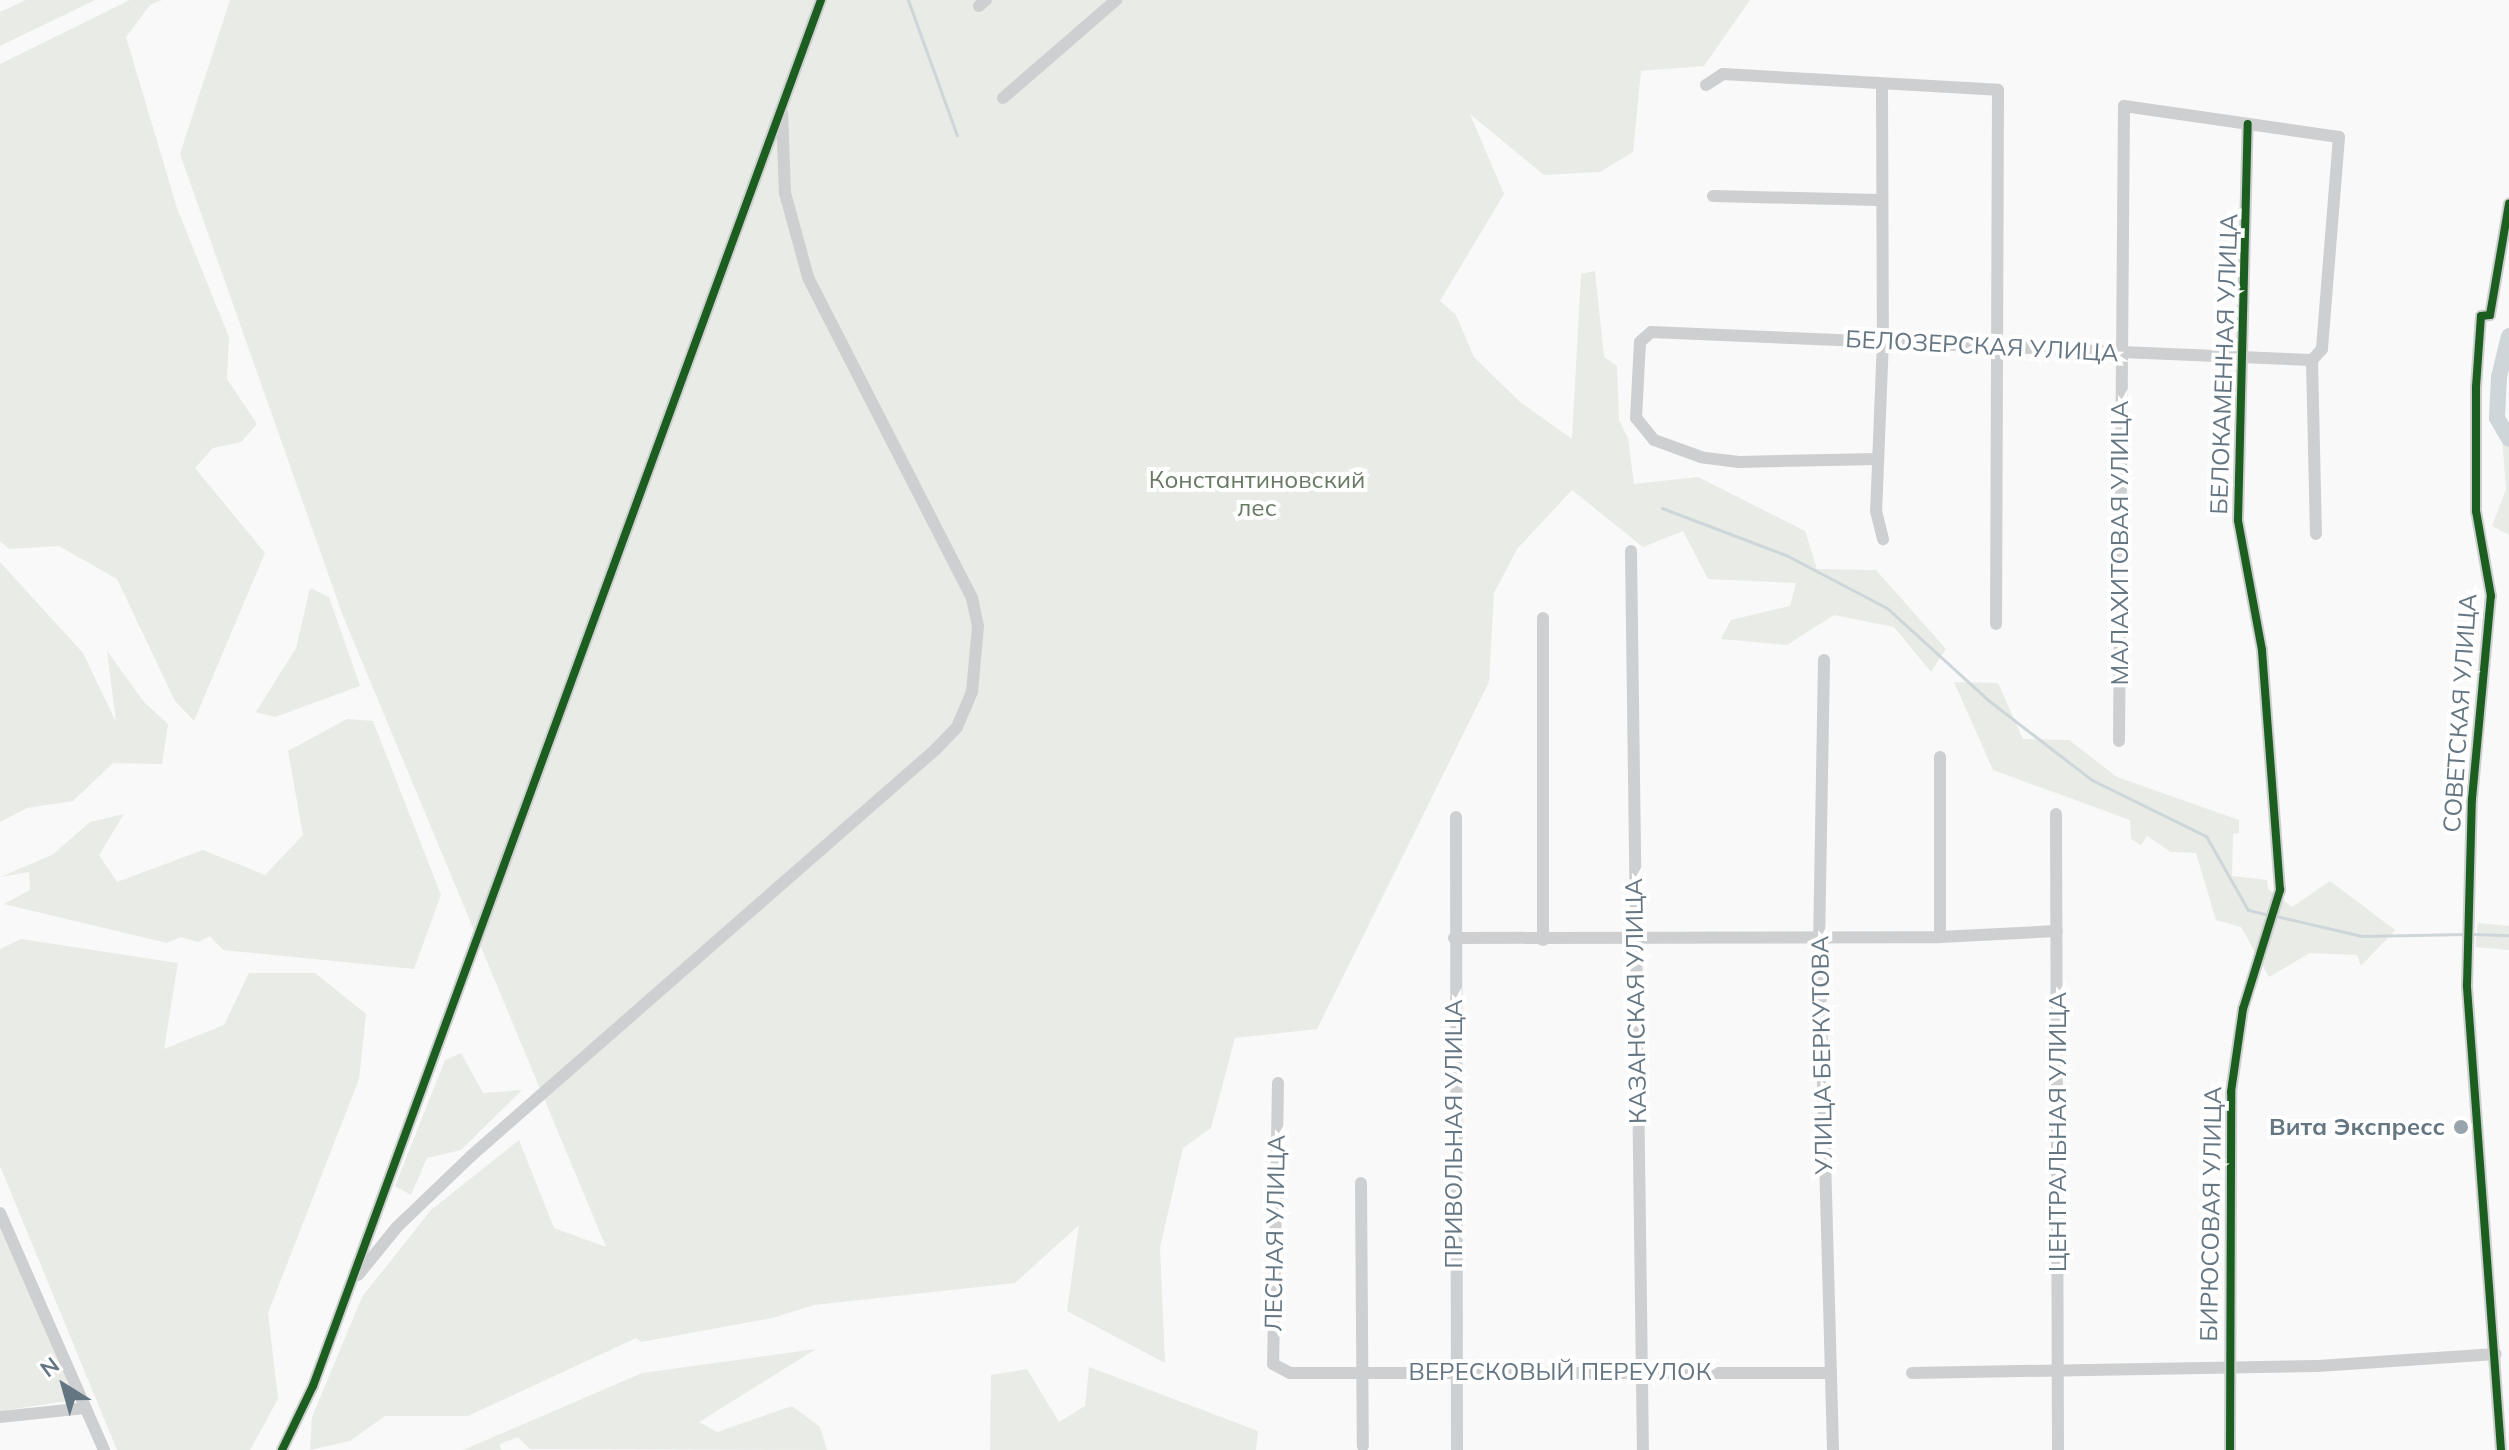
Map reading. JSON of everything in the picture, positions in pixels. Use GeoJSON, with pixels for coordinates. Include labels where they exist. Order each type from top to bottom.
{"type":"FeatureCollection","features":[{"type":"Feature","properties":{"kind":"street"},"geometry":{"type":"LineString","coordinates":[[282,1450],[313,1386],[821,0]]}},
{"type":"Feature","properties":{"kind":"street"},"geometry":{"type":"LineString","coordinates":[[1003,98],[1116,0]]}},
{"type":"Feature","properties":{"kind":"street"},"geometry":{"type":"LineString","coordinates":[[1706,85],[1723,74],[1882,87],[1998,90],[2001,349],[1996,624]]}},
{"type":"Feature","properties":{"kind":"street"},"geometry":{"type":"LineString","coordinates":[[1882,87],[1879,200],[1883,340],[1876,511],[1883,539]]}},
{"type":"Feature","properties":{"kind":"street"},"geometry":{"type":"LineString","coordinates":[[351,1283],[397,1227],[471,1156],[935,750],[957,727],[972,692],[978,626],[972,598],[808,277],[793,233],[785,193],[782,106]]}},
{"type":"Feature","properties":{"kind":"street","name":"МАЛАХИТОВАЯ УЛИЦА"},"geometry":{"type":"LineString","coordinates":[[2119,741],[2124,106],[2248,124]]}},
{"type":"Feature","properties":{"kind":"street"},"geometry":{"type":"LineString","coordinates":[[2248,124],[2339,137],[2322,349],[2312,360],[2316,534]]}},
{"type":"Feature","properties":{"kind":"street","name":"БЕЛОКАМЕННАЯ УЛИЦА"},"geometry":{"type":"LineString","coordinates":[[2248,124],[2238,520],[2262,650]]}},
{"type":"Feature","properties":{"kind":"street"},"geometry":{"type":"LineString","coordinates":[[1713,196],[1879,200]]}},
{"type":"Feature","properties":{"kind":"street","name":"СОВЕТСКАЯ УЛИЦА"},"geometry":{"type":"LineString","coordinates":[[2501,1450],[2467,985],[2472,799],[2491,596],[2476,511],[2481,316],[2490,315],[2509,204]]}},
{"type":"Feature","properties":{"kind":"street","name":"БЕЛОЗЕРСКАЯ УЛИЦА"},"geometry":{"type":"LineString","coordinates":[[1878,459],[1739,462],[1701,457],[1654,440],[1636,418],[1640,342],[1651,332],[2312,360]]}},
{"type":"Feature","properties":{"kind":"street","name":"КАЗАНСКАЯ УЛИЦА"},"geometry":{"type":"LineString","coordinates":[[1631,551],[1643,1450]]}},
{"type":"Feature","properties":{"kind":"street"},"geometry":{"type":"LineString","coordinates":[[1543,618],[1543,940]]}},
{"type":"Feature","properties":{"kind":"street","name":"БИРЮСОВАЯ УЛИЦА"},"geometry":{"type":"LineString","coordinates":[[2230,1450],[2231,1092],[2243,1009],[2280,890],[2262,650]]}},
{"type":"Feature","properties":{"kind":"street","name":"УЛИЦА БЕРКУТОВА"},"geometry":{"type":"LineString","coordinates":[[1824,660],[1819,938],[1833,1450]]}},
{"type":"Feature","properties":{"kind":"street"},"geometry":{"type":"LineString","coordinates":[[1940,757],[1940,937]]}},
{"type":"Feature","properties":{"kind":"street","name":"ЦЕНТРАЛЬНАЯ УЛИЦА"},"geometry":{"type":"LineString","coordinates":[[2056,814],[2058,1450]]}},
{"type":"Feature","properties":{"kind":"street","name":"ПРИВОЛЬНАЯ УЛИЦА"},"geometry":{"type":"LineString","coordinates":[[1456,817],[1457,1450]]}},
{"type":"Feature","properties":{"kind":"street"},"geometry":{"type":"LineString","coordinates":[[1454,938],[1940,937],[2057,931]]}},
{"type":"Feature","properties":{"kind":"street","name":"ЛЕСНАЯ УЛИЦА"},"geometry":{"type":"LineString","coordinates":[[1278,1083],[1273,1364],[1290,1373]]}},
{"type":"Feature","properties":{"kind":"street"},"geometry":{"type":"LineString","coordinates":[[1361,1183],[1363,1446]]}},
{"type":"Feature","properties":{"kind":"street"},"geometry":{"type":"LineString","coordinates":[[0,1213],[104,1450]]}},
{"type":"Feature","properties":{"kind":"street"},"geometry":{"type":"LineString","coordinates":[[1912,1373],[2228,1365],[2318,1366],[2496,1354]]}},
{"type":"Feature","properties":{"kind":"street","name":"ВЕРЕСКОВЫЙ ПЕРЕУЛОК"},"geometry":{"type":"LineString","coordinates":[[1290,1373],[1831,1373]]}},
{"type":"Feature","properties":{"kind":"street"},"geometry":{"type":"LineString","coordinates":[[0,1417],[85,1408]]}},
{"type":"Feature","properties":{"kind":"green space"},"geometry":{"type":"Polygon","coordinates":[[[26,0],[95,0],[0,46],[0,12],[26,0]]]}},
{"type":"Feature","properties":{"kind":"green space"},"geometry":{"type":"Polygon","coordinates":[[[130,0],[162,0],[150,5],[126,37],[177,208],[229,337],[227,379],[257,424],[241,442],[213,448],[195,468],[265,553],[194,721],[175,701],[117,579],[59,546],[9,549],[0,541],[0,64],[130,0]]]}},
{"type":"Feature","properties":{"kind":"green space","name":"Константиновский лес"},"geometry":{"type":"Polygon","coordinates":[[[230,0],[1750,0],[1704,66],[1641,71],[1633,152],[1600,172],[1544,175],[1470,114],[1504,194],[1440,301],[1456,315],[1474,357],[1520,402],[1572,439],[1581,274],[1595,271],[1604,357],[1617,366],[1619,420],[1628,438],[1634,484],[1698,477],[1805,531],[1817,569],[1876,570],[1946,649],[1931,672],[1894,627],[1834,615],[1787,645],[1721,639],[1731,620],[1790,606],[1796,583],[1708,579],[1683,531],[1643,547],[1572,490],[1517,549],[1494,593],[1489,682],[1317,1029],[1235,1038],[1211,1128],[1183,1148],[1160,1247],[1165,1363],[1067,1311],[1079,1225],[1015,1283],[814,1305],[772,1318],[641,1342],[636,1338],[468,1416],[385,1416],[350,1441],[310,1450],[312,1417],[362,1297],[431,1210],[519,1140],[554,1228],[606,1247],[343,616],[180,154],[230,0]]]}},
{"type":"Feature","properties":{"kind":"green space"},"geometry":{"type":"Polygon","coordinates":[[[2502,436],[2509,437],[2509,535],[2492,526],[2506,489],[2502,436]]]}},
{"type":"Feature","properties":{"kind":"green space"},"geometry":{"type":"Polygon","coordinates":[[[0,562],[83,653],[116,722],[107,651],[144,702],[168,724],[162,764],[113,763],[73,801],[27,808],[0,822],[0,562]]]}},
{"type":"Feature","properties":{"kind":"green space"},"geometry":{"type":"Polygon","coordinates":[[[310,588],[329,597],[360,686],[275,717],[256,712],[296,648],[310,588]]]}},
{"type":"Feature","properties":{"kind":"green space"},"geometry":{"type":"Polygon","coordinates":[[[1954,682],[1998,683],[2023,739],[2069,740],[2117,777],[2239,820],[2239,833],[2233,834],[2232,876],[2267,880],[2268,889],[2292,907],[2330,881],[2395,930],[2361,966],[2357,955],[2310,953],[2269,977],[2241,927],[2216,920],[2196,853],[2171,852],[2147,836],[2141,845],[2131,839],[2130,820],[1993,770],[1954,682]]]}},
{"type":"Feature","properties":{"kind":"green space"},"geometry":{"type":"Polygon","coordinates":[[[347,719],[373,721],[441,895],[414,969],[223,950],[210,936],[198,942],[181,937],[167,943],[4,904],[30,890],[29,872],[0,877],[52,855],[90,822],[124,814],[99,855],[117,882],[203,850],[265,875],[303,835],[288,751],[347,719]]]}},
{"type":"Feature","properties":{"kind":"green space"},"geometry":{"type":"Polygon","coordinates":[[[2478,923],[2509,926],[2509,950],[2475,947],[2478,923]]]}},
{"type":"Feature","properties":{"kind":"green space"},"geometry":{"type":"Polygon","coordinates":[[[21,939],[178,963],[164,1049],[224,1025],[249,973],[315,973],[366,1014],[359,1079],[268,1313],[278,1399],[250,1450],[117,1450],[0,1166],[0,949],[21,939]]]}},
{"type":"Feature","properties":{"kind":"green space"},"geometry":{"type":"Polygon","coordinates":[[[461,1053],[483,1093],[522,1090],[461,1150],[427,1158],[411,1195],[395,1186],[445,1060],[461,1053]]]}},
{"type":"Feature","properties":{"kind":"green space"},"geometry":{"type":"Polygon","coordinates":[[[0,1229],[54,1349],[74,1400],[0,1411],[0,1229]]]}},
{"type":"Feature","properties":{"kind":"green space"},"geometry":{"type":"Polygon","coordinates":[[[816,1349],[699,1422],[717,1432],[792,1406],[820,1427],[827,1450],[530,1449],[518,1437],[500,1444],[501,1450],[463,1450],[642,1373],[816,1349]]]}},
{"type":"Feature","properties":{"kind":"green space"},"geometry":{"type":"Polygon","coordinates":[[[1089,1367],[1258,1431],[1256,1450],[990,1450],[991,1375],[1027,1369],[1059,1422],[1085,1406],[1089,1367]]]}},
{"type":"Feature","properties":{"kind":"waterway"},"geometry":{"type":"LineString","coordinates":[[908,0],[957,135]]}},
{"type":"Feature","properties":{"kind":"waterway"},"geometry":{"type":"LineString","coordinates":[[2509,336],[2499,377],[2497,418],[2509,439]]}},
{"type":"Feature","properties":{"kind":"waterway"},"geometry":{"type":"LineString","coordinates":[[1662,508],[1786,555],[1887,608],[1988,700],[2092,780],[2206,836],[2248,910],[2269,915]]}},
{"type":"Feature","properties":{"kind":"waterway"},"geometry":{"type":"LineString","coordinates":[[2276,916],[2362,936],[2466,934]]}},
{"type":"Feature","properties":{"kind":"waterway"},"geometry":{"type":"LineString","coordinates":[[2474,934],[2509,935]]}},
{"type":"Feature","properties":{"kind":"cycle path"},"geometry":{"type":"LineString","coordinates":[[282,1450],[313,1386],[821,0]]}},
{"type":"Feature","properties":{"kind":"cycle path"},"geometry":{"type":"LineString","coordinates":[[2230,1450],[2231,1092],[2243,1009],[2280,890],[2262,650],[2238,520],[2248,124]]}},
{"type":"Feature","properties":{"kind":"cycle path"},"geometry":{"type":"LineString","coordinates":[[2501,1450],[2467,985],[2472,799],[2491,596],[2476,511],[2476,387],[2481,316],[2490,315],[2509,204]]}},
{"type":"Feature","properties":{"kind":"place","name":"Вита Экспресс"},"geometry":{"type":"Point","coordinates":[2461,1127]}}]}
